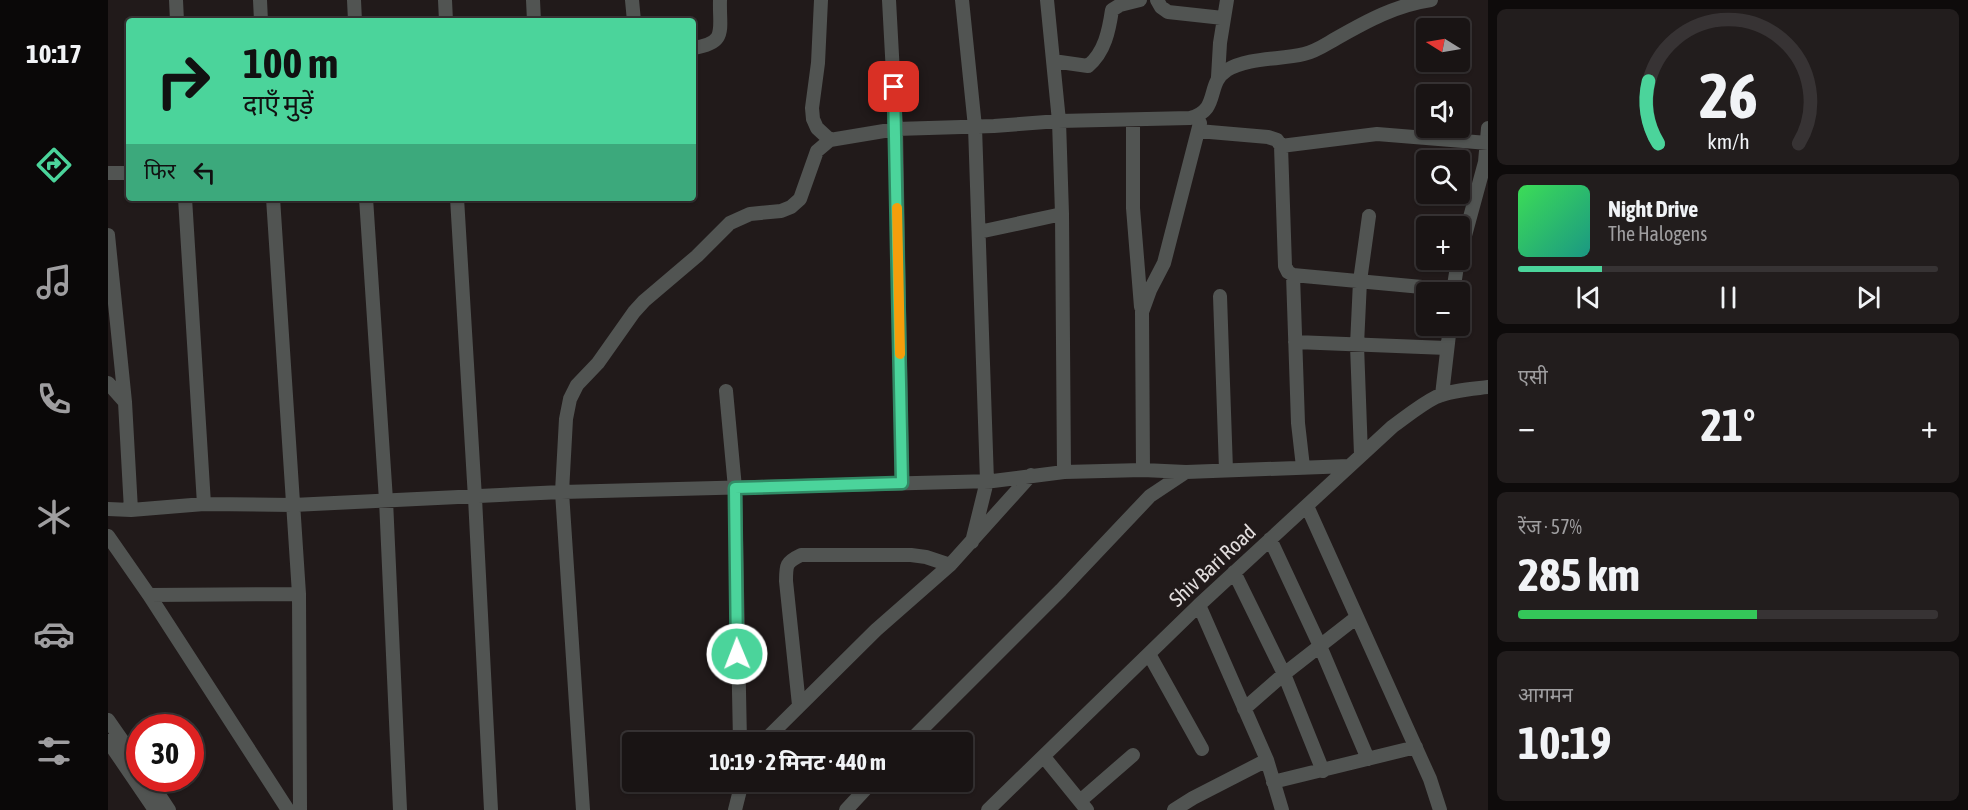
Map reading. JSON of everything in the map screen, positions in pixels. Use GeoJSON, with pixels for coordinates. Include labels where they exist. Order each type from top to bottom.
{"type":"FeatureCollection","features":[{"type":"Feature","properties":{"kind":"street"},"geometry":{"type":"LineString","coordinates":[[176,0],[177,18]]}},
{"type":"Feature","properties":{"kind":"street"},"geometry":{"type":"LineString","coordinates":[[260,0],[261,18]]}},
{"type":"Feature","properties":{"kind":"street"},"geometry":{"type":"LineString","coordinates":[[354,0],[355,18]]}},
{"type":"Feature","properties":{"kind":"street"},"geometry":{"type":"LineString","coordinates":[[445,0],[446,18]]}},
{"type":"Feature","properties":{"kind":"street"},"geometry":{"type":"LineString","coordinates":[[533,0],[534,18]]}},
{"type":"Feature","properties":{"kind":"street"},"geometry":{"type":"LineString","coordinates":[[632,0],[634,18]]}},
{"type":"Feature","properties":{"kind":"street"},"geometry":{"type":"LineString","coordinates":[[696,48],[709,46],[719,37],[720,0]]}},
{"type":"Feature","properties":{"kind":"street"},"geometry":{"type":"LineString","coordinates":[[821,0],[818,63],[812,108],[817,128],[830,140]]}},
{"type":"Feature","properties":{"kind":"street"},"geometry":{"type":"LineString","coordinates":[[889,0],[896,129],[902,483]]}},
{"type":"Feature","properties":{"kind":"street"},"geometry":{"type":"LineString","coordinates":[[962,0],[975,127],[987,481],[972,542]]}},
{"type":"Feature","properties":{"kind":"street"},"geometry":{"type":"LineString","coordinates":[[1047,0],[1059,121],[1064,472]]}},
{"type":"Feature","properties":{"kind":"street"},"geometry":{"type":"LineString","coordinates":[[1053,61],[1088,66],[1107,39],[1112,10],[1119,4],[1140,0]]}},
{"type":"Feature","properties":{"kind":"street"},"geometry":{"type":"LineString","coordinates":[[1157,0],[1168,12],[1223,18]]}},
{"type":"Feature","properties":{"kind":"street"},"geometry":{"type":"LineString","coordinates":[[1142,312],[1164,263],[1202,115],[1210,103],[1218,77],[1223,18],[1227,0]]}},
{"type":"Feature","properties":{"kind":"street"},"geometry":{"type":"LineString","coordinates":[[1218,77],[1233,67],[1305,54],[1319,49],[1388,11],[1431,0]]}},
{"type":"Feature","properties":{"kind":"street"},"geometry":{"type":"LineString","coordinates":[[583,810],[562,492],[566,419],[570,399],[577,385],[598,363],[644,301],[697,256],[730,223],[750,214],[781,211],[800,200],[817,152],[830,140],[896,129],[975,127],[1059,121],[1190,118],[1202,115]]}},
{"type":"Feature","properties":{"kind":"street"},"geometry":{"type":"LineString","coordinates":[[1133,120],[1133,208],[1142,312],[1143,470]]}},
{"type":"Feature","properties":{"kind":"street"},"geometry":{"type":"LineString","coordinates":[[1470,217],[1485,162],[1488,128]]}},
{"type":"Feature","properties":{"kind":"street"},"geometry":{"type":"LineString","coordinates":[[1198,131],[1268,137],[1277,140],[1281,146],[1285,266],[1288,272],[1293,275],[1416,287]]}},
{"type":"Feature","properties":{"kind":"street"},"geometry":{"type":"LineString","coordinates":[[1281,146],[1377,134],[1488,143]]}},
{"type":"Feature","properties":{"kind":"street"},"geometry":{"type":"LineString","coordinates":[[108,173],[126,173]]}},
{"type":"Feature","properties":{"kind":"street"},"geometry":{"type":"LineString","coordinates":[[185,201],[204,504]]}},
{"type":"Feature","properties":{"kind":"street"},"geometry":{"type":"LineString","coordinates":[[273,201],[299,594],[300,810]]}},
{"type":"Feature","properties":{"kind":"street"},"geometry":{"type":"LineString","coordinates":[[366,201],[386,500],[400,810]]}},
{"type":"Feature","properties":{"kind":"street"},"geometry":{"type":"LineString","coordinates":[[456,201],[475,498],[491,810]]}},
{"type":"Feature","properties":{"kind":"street"},"geometry":{"type":"LineString","coordinates":[[979,232],[1062,214]]}},
{"type":"Feature","properties":{"kind":"street"},"geometry":{"type":"LineString","coordinates":[[1361,455],[1357,345],[1360,281],[1369,216]]}},
{"type":"Feature","properties":{"kind":"street"},"geometry":{"type":"LineString","coordinates":[[108,235],[125,402],[131,510]]}},
{"type":"Feature","properties":{"kind":"street"},"geometry":{"type":"LineString","coordinates":[[1293,275],[1298,423],[1304,467]]}},
{"type":"Feature","properties":{"kind":"street"},"geometry":{"type":"LineString","coordinates":[[1220,296],[1226,470]]}},
{"type":"Feature","properties":{"kind":"street"},"geometry":{"type":"LineString","coordinates":[[1442,395],[1449,336]]}},
{"type":"Feature","properties":{"kind":"street"},"geometry":{"type":"LineString","coordinates":[[1296,342],[1447,348]]}},
{"type":"Feature","properties":{"kind":"street"},"geometry":{"type":"LineString","coordinates":[[108,383],[125,402]]}},
{"type":"Feature","properties":{"kind":"street","name":"Shiv Bari Road"},"geometry":{"type":"LineString","coordinates":[[985,810],[1044,758],[1234,572],[1392,427],[1418,407],[1442,395],[1488,387]]}},
{"type":"Feature","properties":{"kind":"street"},"geometry":{"type":"LineString","coordinates":[[726,391],[735,488],[740,732]]}},
{"type":"Feature","properties":{"kind":"street"},"geometry":{"type":"LineString","coordinates":[[108,509],[131,510],[204,504],[293,505],[562,492],[987,481],[1064,472],[1143,470],[1186,472],[1349,466]]}},
{"type":"Feature","properties":{"kind":"street"},"geometry":{"type":"LineString","coordinates":[[919,732],[1061,590],[1150,496],[1186,472]]}},
{"type":"Feature","properties":{"kind":"street"},"geometry":{"type":"LineString","coordinates":[[773,732],[876,630],[950,565],[1031,475]]}},
{"type":"Feature","properties":{"kind":"street"},"geometry":{"type":"LineString","coordinates":[[1307,506],[1416,747],[1440,810]]}},
{"type":"Feature","properties":{"kind":"street"},"geometry":{"type":"LineString","coordinates":[[108,536],[149,594],[288,810]]}},
{"type":"Feature","properties":{"kind":"street"},"geometry":{"type":"LineString","coordinates":[[1270,539],[1320,646],[1368,759]]}},
{"type":"Feature","properties":{"kind":"street"},"geometry":{"type":"LineString","coordinates":[[799,705],[786,581],[786,566],[792,559],[801,555],[911,555],[950,565]]}},
{"type":"Feature","properties":{"kind":"street"},"geometry":{"type":"LineString","coordinates":[[1234,572],[1284,674],[1323,771]]}},
{"type":"Feature","properties":{"kind":"street"},"geometry":{"type":"LineString","coordinates":[[149,594],[299,594]]}},
{"type":"Feature","properties":{"kind":"street"},"geometry":{"type":"LineString","coordinates":[[1199,605],[1267,760],[1282,810]]}},
{"type":"Feature","properties":{"kind":"street"},"geometry":{"type":"LineString","coordinates":[[1244,709],[1284,674],[1358,617]]}},
{"type":"Feature","properties":{"kind":"street"},"geometry":{"type":"LineString","coordinates":[[1149,654],[1202,749]]}},
{"type":"Feature","properties":{"kind":"street"},"geometry":{"type":"LineString","coordinates":[[108,720],[126,746]]}},
{"type":"Feature","properties":{"kind":"street"},"geometry":{"type":"LineString","coordinates":[[108,741],[155,810]]}},
{"type":"Feature","properties":{"kind":"street"},"geometry":{"type":"LineString","coordinates":[[1273,782],[1416,747]]}},
{"type":"Feature","properties":{"kind":"street"},"geometry":{"type":"LineString","coordinates":[[1044,758],[1083,806],[1133,755]]}},
{"type":"Feature","properties":{"kind":"street"},"geometry":{"type":"LineString","coordinates":[[1174,810],[1267,760]]}},
{"type":"Feature","properties":{"kind":"street"},"geometry":{"type":"LineString","coordinates":[[157,792],[169,810]]}},
{"type":"Feature","properties":{"kind":"street"},"geometry":{"type":"LineString","coordinates":[[735,810],[740,792]]}},
{"type":"Feature","properties":{"kind":"street"},"geometry":{"type":"LineString","coordinates":[[846,810],[863,792]]}},
{"type":"Feature","properties":{"kind":"slow traffic"},"geometry":{"type":"LineString","coordinates":[[897,208],[900,354]]}},
{"type":"Feature","properties":{"kind":"route"},"geometry":{"type":"LineString","coordinates":[[737,654],[735,488],[902,483],[894,87]]}}]}
